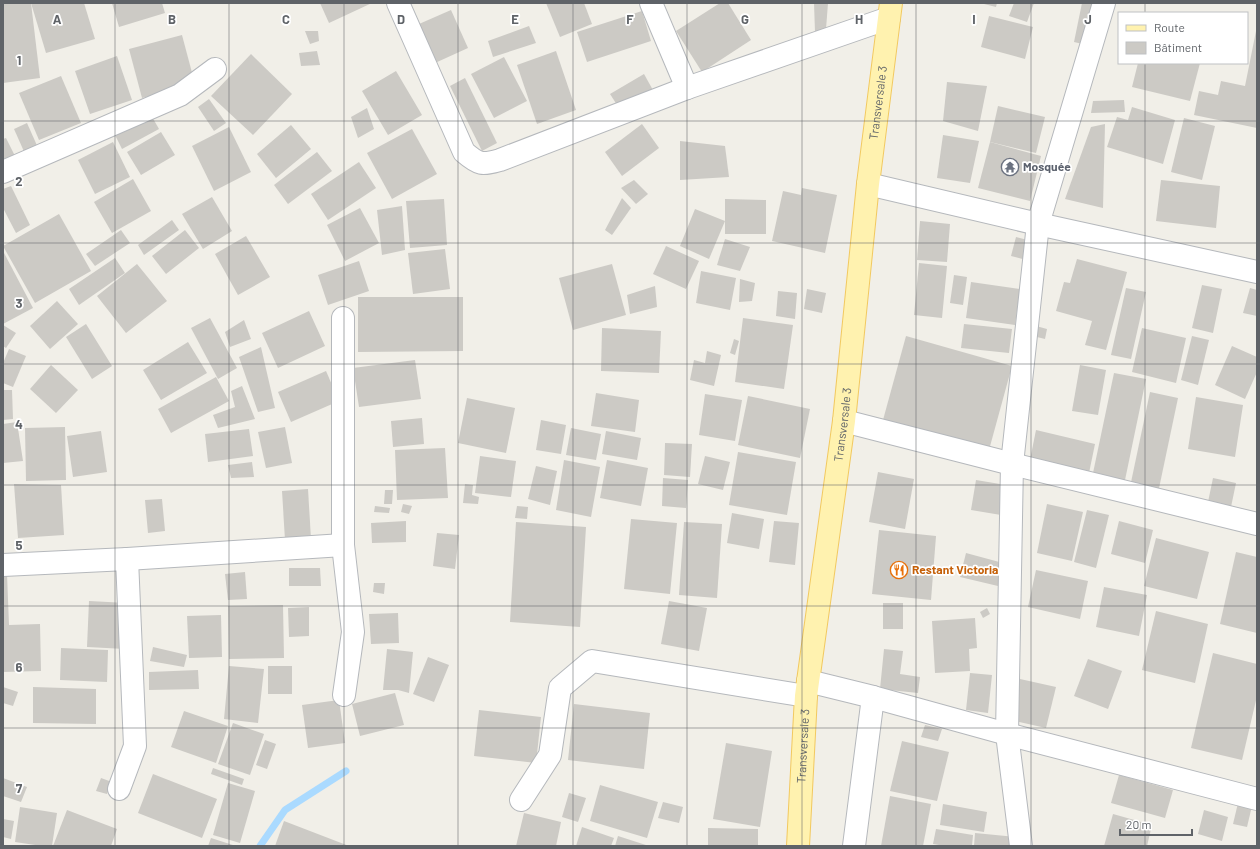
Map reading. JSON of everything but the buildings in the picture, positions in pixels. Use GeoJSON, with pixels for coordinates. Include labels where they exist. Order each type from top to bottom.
{"type":"FeatureCollection","features":[{"type":"Feature","properties":{"kind":"main road","name":"Transversale 3"},"geometry":{"type":"LineString","coordinates":[[798,846],[807,689],[844,421],[868,184],[890,11]]}},
{"type":"Feature","properties":{"kind":"street"},"geometry":{"type":"LineString","coordinates":[[398,3],[464,152],[475,162],[487,163],[500,160],[890,11]]}},
{"type":"Feature","properties":{"kind":"street"},"geometry":{"type":"LineString","coordinates":[[651,3],[687,88]]}},
{"type":"Feature","properties":{"kind":"street"},"geometry":{"type":"LineString","coordinates":[[1022,846],[1007,734],[1012,464],[1038,224],[1104,3]]}},
{"type":"Feature","properties":{"kind":"street"},"geometry":{"type":"LineString","coordinates":[[3,172],[180,95],[215,69]]}},
{"type":"Feature","properties":{"kind":"street"},"geometry":{"type":"LineString","coordinates":[[868,184],[1038,224],[1257,272]]}},
{"type":"Feature","properties":{"kind":"street"},"geometry":{"type":"LineString","coordinates":[[343,318],[342,545],[353,632],[344,695]]}},
{"type":"Feature","properties":{"kind":"street"},"geometry":{"type":"LineString","coordinates":[[844,421],[1257,524]]}},
{"type":"Feature","properties":{"kind":"street"},"geometry":{"type":"LineString","coordinates":[[3,565],[127,560],[342,545]]}},
{"type":"Feature","properties":{"kind":"street"},"geometry":{"type":"LineString","coordinates":[[119,789],[135,746],[127,560]]}},
{"type":"Feature","properties":{"kind":"street"},"geometry":{"type":"LineString","coordinates":[[521,800],[550,755],[560,688],[592,661],[873,697],[1007,734],[1257,799]]}},
{"type":"Feature","properties":{"kind":"street"},"geometry":{"type":"LineString","coordinates":[[854,846],[873,697]]}},
{"type":"Feature","properties":{"kind":"waterway"},"geometry":{"type":"LineString","coordinates":[[260,846],[285,810],[346,771]]}},
{"type":"Feature","properties":{"kind":"place","name":"Mosquée"},"geometry":{"type":"Point","coordinates":[1010,167]}},
{"type":"Feature","properties":{"kind":"place","name":"Restant Victoria"},"geometry":{"type":"Point","coordinates":[899,570]}}]}
